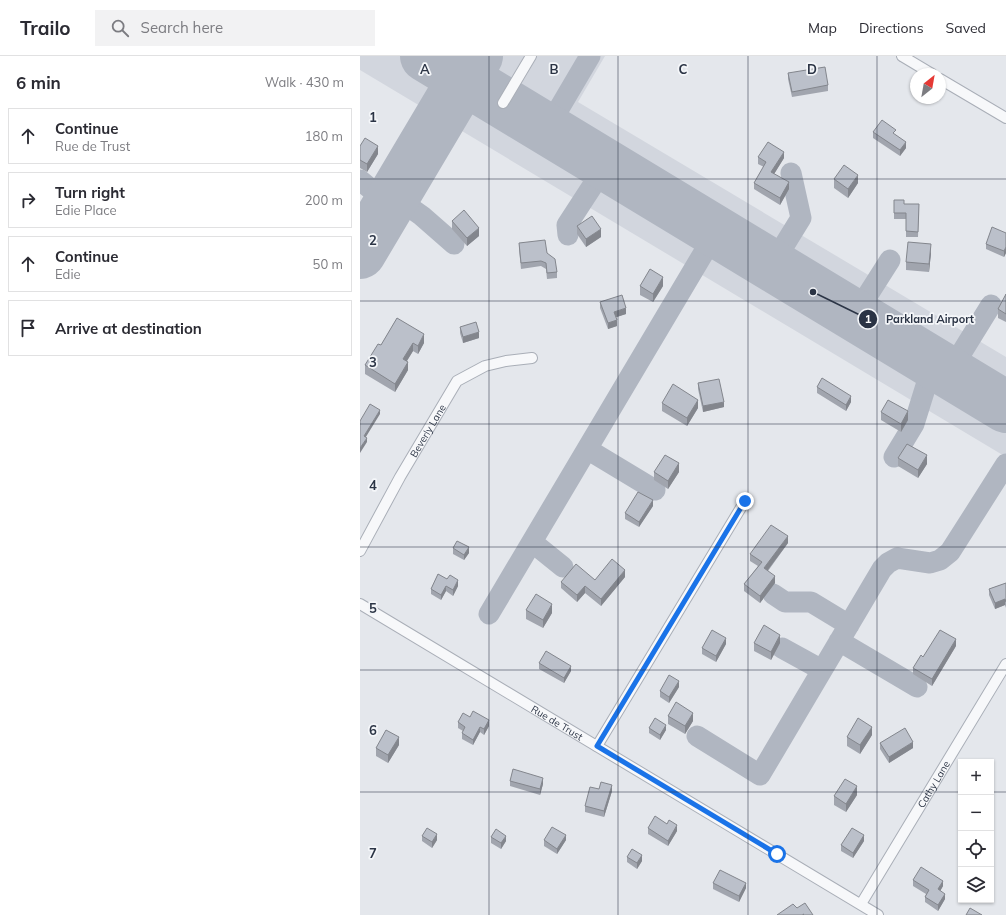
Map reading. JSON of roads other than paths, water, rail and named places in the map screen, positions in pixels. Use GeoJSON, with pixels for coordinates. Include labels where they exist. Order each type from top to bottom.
{"type":"FeatureCollection","features":[{"type":"Feature","properties":{"kind":"street"},"geometry":{"type":"LineString","coordinates":[[503,103],[531,56]]}},
{"type":"Feature","properties":{"kind":"street"},"geometry":{"type":"LineString","coordinates":[[902,56],[922,68]]}},
{"type":"Feature","properties":{"kind":"street"},"geometry":{"type":"LineString","coordinates":[[946,83],[1006,118]]}},
{"type":"Feature","properties":{"kind":"street","name":"Beverly Lane"},"geometry":{"type":"LineString","coordinates":[[360,551],[400,476],[457,381],[485,366],[506,361],[532,358]]}},
{"type":"Feature","properties":{"kind":"street"},"geometry":{"type":"LineString","coordinates":[[597,746],[717,545],[745,501]]}},
{"type":"Feature","properties":{"kind":"street","name":"Rue de Trust"},"geometry":{"type":"LineString","coordinates":[[360,604],[878,915]]}},
{"type":"Feature","properties":{"kind":"street","name":"Cathy Lane"},"geometry":{"type":"LineString","coordinates":[[861,904],[1006,664]]}},
{"type":"Feature","properties":{"kind":"place","name":"Parkland Airport"},"geometry":{"type":"Point","coordinates":[813,292]}}]}
